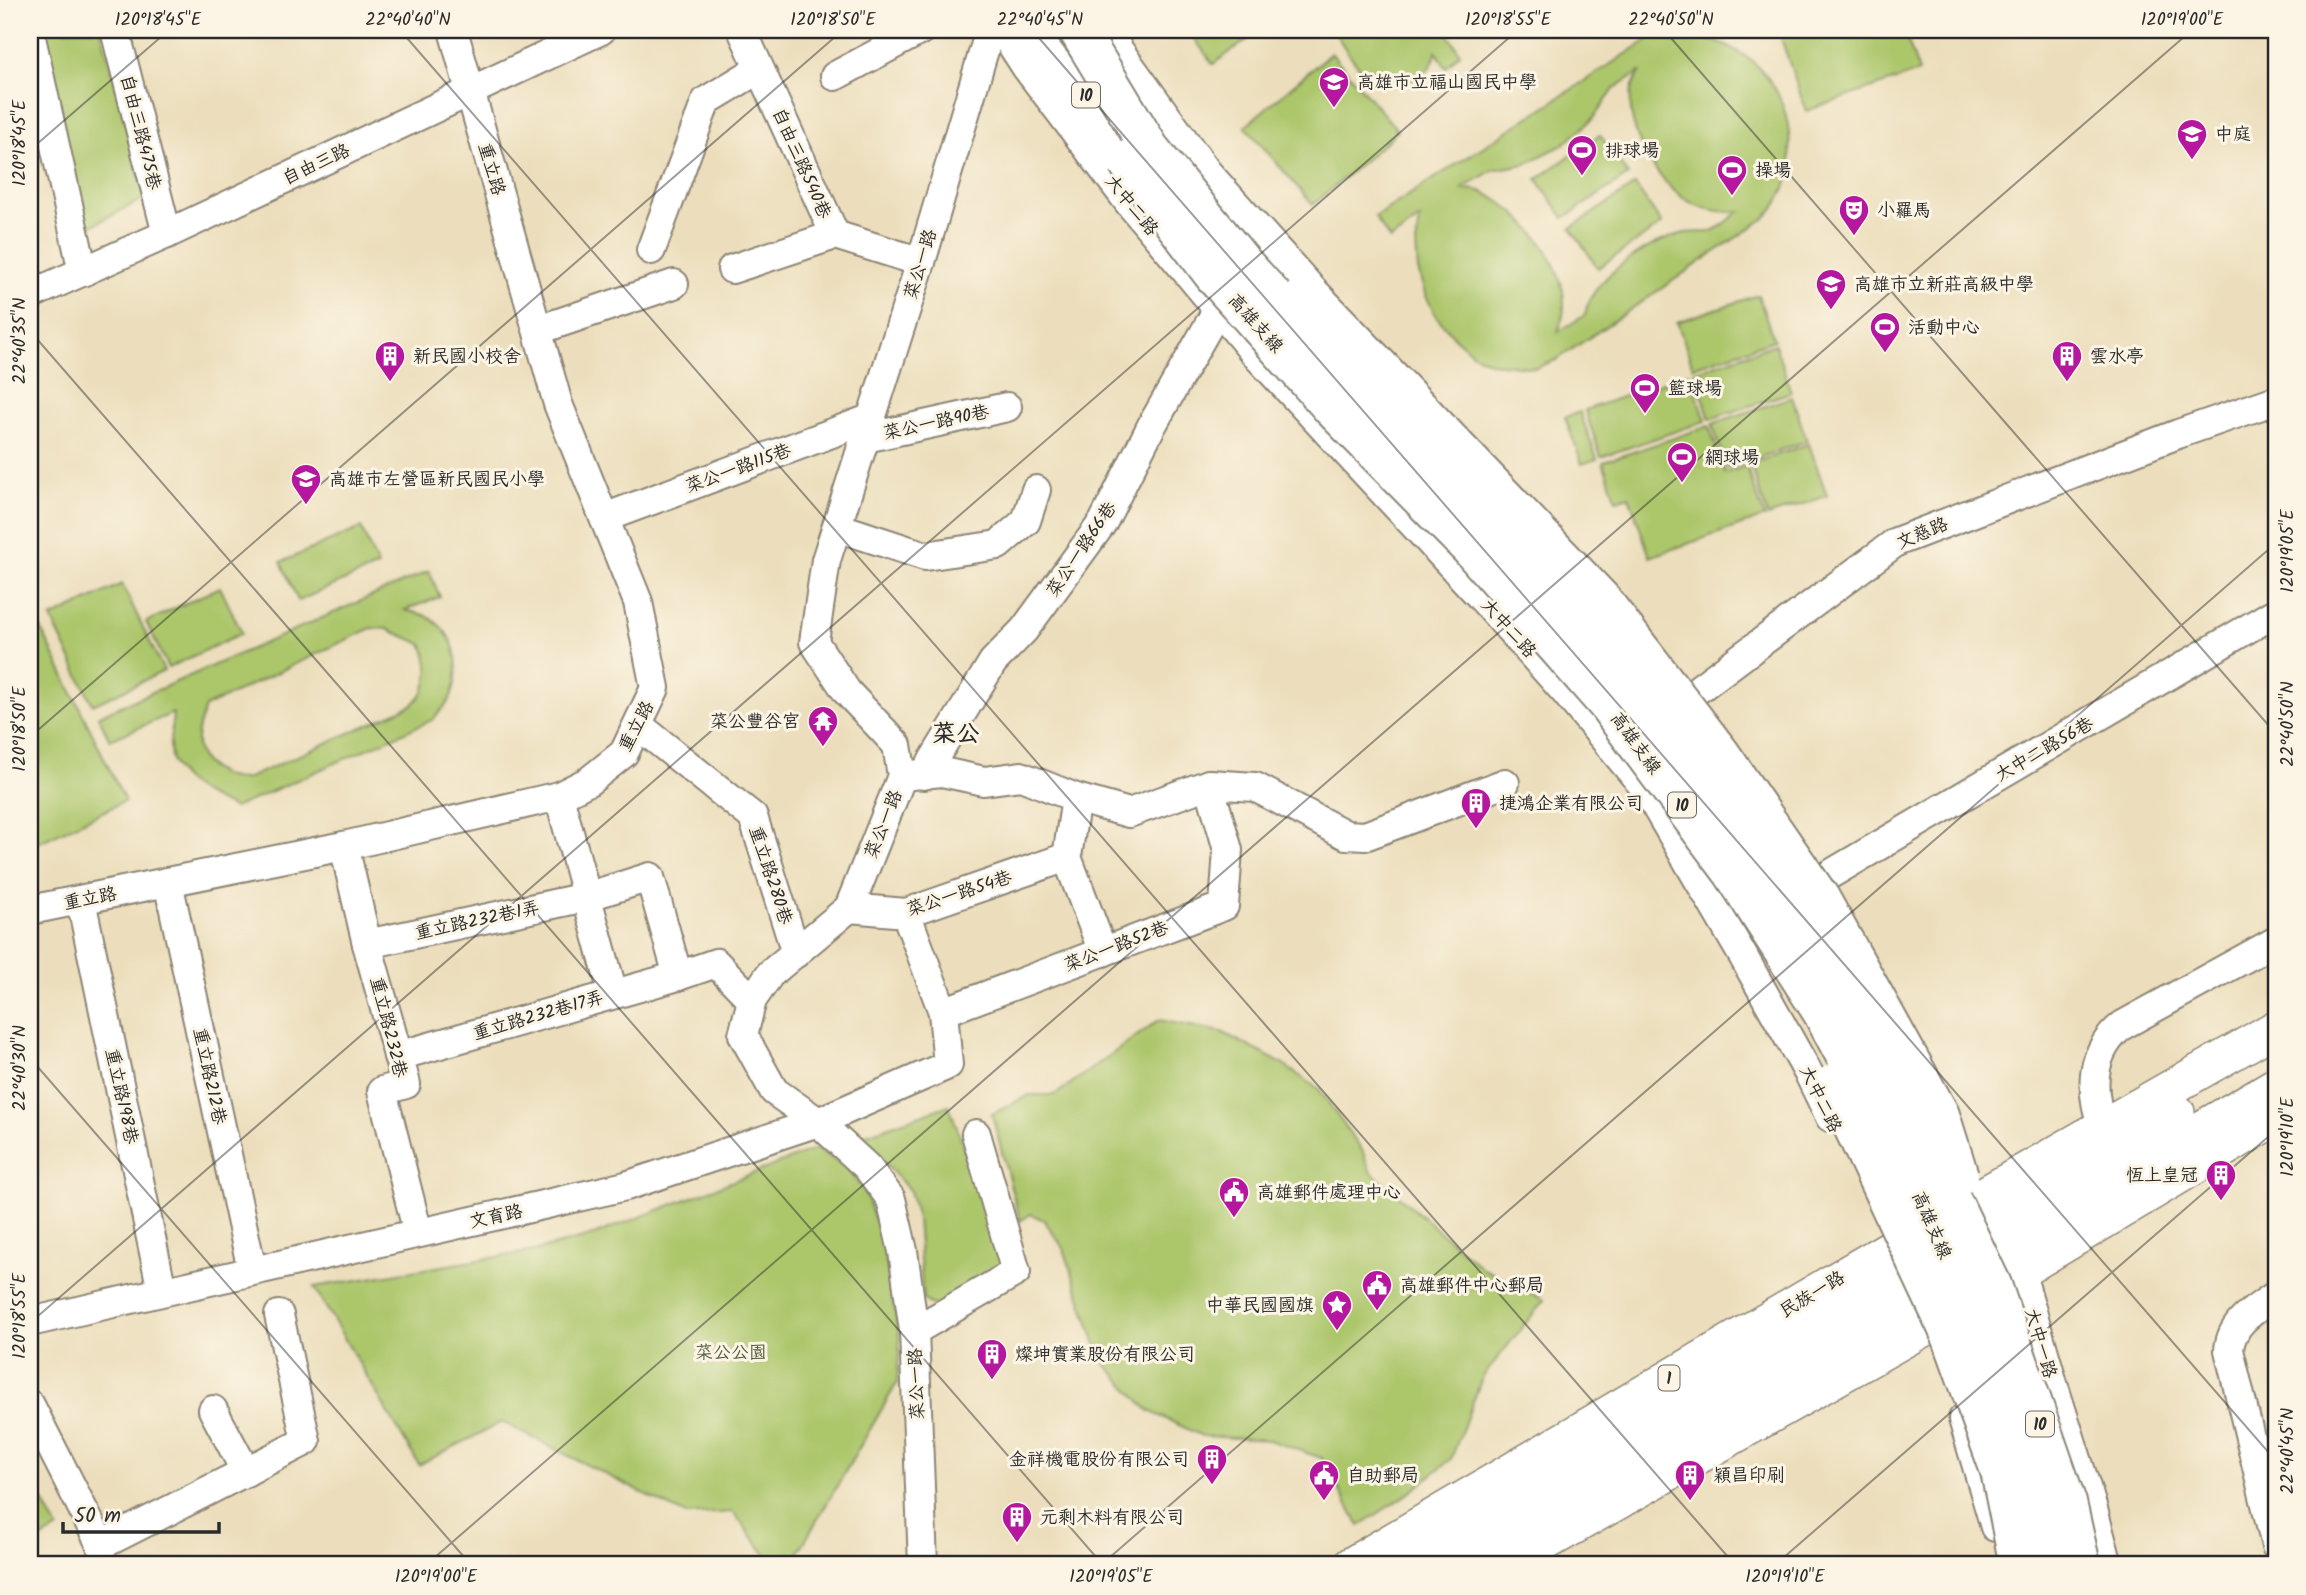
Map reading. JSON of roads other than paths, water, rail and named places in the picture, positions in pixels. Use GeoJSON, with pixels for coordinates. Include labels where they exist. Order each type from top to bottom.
{"type":"FeatureCollection","features":[{"type":"Feature","properties":{"kind":"highway"},"geometry":{"type":"LineString","coordinates":[[1025,30],[1126,160]]}},
{"type":"Feature","properties":{"kind":"highway","name":"高雄支線"},"geometry":{"type":"LineString","coordinates":[[1045,30],[1126,160],[1216,278],[1333,409],[1471,549],[1607,704],[1733,873],[1822,1012],[1919,1194],[2000,1383],[2041,1516],[2053,1565]]}},
{"type":"Feature","properties":{"kind":"highway","name":"高雄支線"},"geometry":{"type":"LineString","coordinates":[[1078,30],[1150,149],[1241,261],[1350,381],[1490,525],[1632,688],[1744,838],[1816,950],[1871,1046],[1955,1207],[2002,1241],[2081,1565]]}},
{"type":"Feature","properties":{"kind":"highway"},"geometry":{"type":"LineString","coordinates":[[1098,30],[1203,175],[1307,291],[1602,600],[1720,753],[1820,898],[1940,1115],[2002,1241]]}},
{"type":"Feature","properties":{"kind":"highway"},"geometry":{"type":"LineString","coordinates":[[1733,873],[1762,947],[1829,1076],[1952,1338],[2000,1471],[2019,1551]]}},
{"type":"Feature","properties":{"kind":"highway"},"geometry":{"type":"LineString","coordinates":[[1962,1393],[2019,1551]]}},
{"type":"Feature","properties":{"kind":"main road","name":"民族一路"},"geometry":{"type":"LineString","coordinates":[[2002,1241],[2103,1127],[2276,1028]]}},
{"type":"Feature","properties":{"kind":"main road","name":"民族一路"},"geometry":{"type":"LineString","coordinates":[[2002,1241],[2276,1054]]}},
{"type":"Feature","properties":{"kind":"main road","name":"民族一路"},"geometry":{"type":"LineString","coordinates":[[1408,1565],[1911,1284],[2002,1241],[2276,1084]]}},
{"type":"Feature","properties":{"kind":"main road","name":"民族一路"},"geometry":{"type":"LineString","coordinates":[[1352,1565],[1911,1284],[2276,1118]]}},
{"type":"Feature","properties":{"kind":"main road","name":"民族一路"},"geometry":{"type":"LineString","coordinates":[[1515,1563],[1911,1284]]}},
{"type":"Feature","properties":{"kind":"main road","name":"民族一路"},"geometry":{"type":"LineString","coordinates":[[1459,1565],[1911,1284]]}},
{"type":"Feature","properties":{"kind":"street","name":"自由三路475巷"},"geometry":{"type":"LineString","coordinates":[[116,30],[167,234]]}},
{"type":"Feature","properties":{"kind":"street","name":"重立路"},"geometry":{"type":"LineString","coordinates":[[30,910],[344,846],[559,796],[589,781],[624,753],[638,725],[655,688],[638,603],[558,404],[453,30]]}},
{"type":"Feature","properties":{"kind":"street","name":"自由三路"},"geometry":{"type":"LineString","coordinates":[[30,295],[167,234],[601,30]]}},
{"type":"Feature","properties":{"kind":"street","name":"自由三路540巷"},"geometry":{"type":"LineString","coordinates":[[732,269],[835,235],[742,30]]}},
{"type":"Feature","properties":{"kind":"street"},"geometry":{"type":"LineString","coordinates":[[835,76],[921,30]]}},
{"type":"Feature","properties":{"kind":"street","name":"菜公一路"},"geometry":{"type":"LineString","coordinates":[[923,1565],[914,1331],[903,1251],[891,1199],[867,1167],[818,1122],[774,1091],[743,1035],[752,1000],[770,974],[849,908],[913,775],[897,746],[847,692],[814,642],[826,561],[921,262],[990,30]]}},
{"type":"Feature","properties":{"kind":"street","name":"大中二路"},"geometry":{"type":"LineString","coordinates":[[1002,30],[1130,204],[1257,356],[1480,596],[1566,693],[1645,789],[1811,1076],[1911,1284]]}},
{"type":"Feature","properties":{"kind":"street"},"geometry":{"type":"LineString","coordinates":[[1088,30],[1109,65],[1190,169],[1489,499],[1681,701]]}},
{"type":"Feature","properties":{"kind":"street"},"geometry":{"type":"LineString","coordinates":[[1115,30],[1174,119],[1307,278],[1469,435],[1563,533],[1681,701],[1752,796],[1812,885],[1893,1016],[2002,1241]]}},
{"type":"Feature","properties":{"kind":"street"},"geometry":{"type":"LineString","coordinates":[[30,33],[83,272]]}},
{"type":"Feature","properties":{"kind":"street"},"geometry":{"type":"LineString","coordinates":[[651,250],[706,101],[759,69]]}},
{"type":"Feature","properties":{"kind":"street"},"geometry":{"type":"LineString","coordinates":[[835,235],[921,262]]}},
{"type":"Feature","properties":{"kind":"street"},"geometry":{"type":"LineString","coordinates":[[538,330],[674,284]]}},
{"type":"Feature","properties":{"kind":"street","name":"菜公一路66巷"},"geometry":{"type":"LineString","coordinates":[[913,775],[993,662],[1024,630],[1103,522],[1151,427],[1218,309]]}},
{"type":"Feature","properties":{"kind":"street","name":"文慈路"},"geometry":{"type":"LineString","coordinates":[[1615,752],[1896,542],[2178,434],[2276,400]]}},
{"type":"Feature","properties":{"kind":"street","name":"菜公一路90巷"},"geometry":{"type":"LineString","coordinates":[[868,428],[1007,407]]}},
{"type":"Feature","properties":{"kind":"street","name":"菜公一路115巷"},"geometry":{"type":"LineString","coordinates":[[604,518],[868,428]]}},
{"type":"Feature","properties":{"kind":"street"},"geometry":{"type":"LineString","coordinates":[[837,527],[925,556],[998,545],[1026,521],[1036,490]]}},
{"type":"Feature","properties":{"kind":"street","name":"大中二路56巷"},"geometry":{"type":"LineString","coordinates":[[1812,885],[2276,612]]}},
{"type":"Feature","properties":{"kind":"street","name":"重立路280巷"},"geometry":{"type":"LineString","coordinates":[[638,725],[753,817],[796,953]]}},
{"type":"Feature","properties":{"kind":"street"},"geometry":{"type":"LineString","coordinates":[[913,775],[942,772],[984,780],[1021,776],[1076,798],[1129,813],[1209,784],[1255,787],[1346,835],[1366,836],[1505,783]]}},
{"type":"Feature","properties":{"kind":"street","name":"菜公一路52巷"},"geometry":{"type":"LineString","coordinates":[[943,1013],[1224,906],[1228,850],[1209,784]]}},
{"type":"Feature","properties":{"kind":"street"},"geometry":{"type":"LineString","coordinates":[[559,796],[613,993]]}},
{"type":"Feature","properties":{"kind":"street"},"geometry":{"type":"LineString","coordinates":[[1076,798],[1066,857],[1103,951]]}},
{"type":"Feature","properties":{"kind":"street","name":"重立路232巷"},"geometry":{"type":"LineString","coordinates":[[344,846],[367,944],[406,1084],[382,1091],[418,1233]]}},
{"type":"Feature","properties":{"kind":"street","name":"菜公一路54巷"},"geometry":{"type":"LineString","coordinates":[[849,908],[906,913],[1066,857]]}},
{"type":"Feature","properties":{"kind":"street","name":"重立路232巷1弄"},"geometry":{"type":"LineString","coordinates":[[367,944],[586,897],[650,877],[678,976]]}},
{"type":"Feature","properties":{"kind":"street","name":"重立路212巷"},"geometry":{"type":"LineString","coordinates":[[168,882],[252,1270]]}},
{"type":"Feature","properties":{"kind":"street","name":"重立路198巷"},"geometry":{"type":"LineString","coordinates":[[81,900],[162,1291]]}},
{"type":"Feature","properties":{"kind":"street"},"geometry":{"type":"LineString","coordinates":[[906,913],[943,1013]]}},
{"type":"Feature","properties":{"kind":"street"},"geometry":{"type":"LineString","coordinates":[[2103,1127],[2096,1108],[2094,1070],[2113,1033],[2276,941]]}},
{"type":"Feature","properties":{"kind":"street","name":"重立路232巷17弄"},"geometry":{"type":"LineString","coordinates":[[398,1056],[716,963],[752,1000]]}},
{"type":"Feature","properties":{"kind":"street","name":"文育路"},"geometry":{"type":"LineString","coordinates":[[30,1322],[626,1186],[818,1122],[948,1065],[943,1013]]}},
{"type":"Feature","properties":{"kind":"street"},"geometry":{"type":"LineString","coordinates":[[914,1331],[1016,1272],[976,1134]]}},
{"type":"Feature","properties":{"kind":"street","name":"大中一路"},"geometry":{"type":"LineString","coordinates":[[2002,1241],[2054,1387],[2108,1565]]}},
{"type":"Feature","properties":{"kind":"street"},"geometry":{"type":"LineString","coordinates":[[1911,1284],[1962,1393]]}},
{"type":"Feature","properties":{"kind":"street"},"geometry":{"type":"LineString","coordinates":[[2276,1295],[2238,1325],[2230,1336],[2229,1350],[2276,1546]]}},
{"type":"Feature","properties":{"kind":"street"},"geometry":{"type":"LineString","coordinates":[[30,1405],[101,1545],[306,1441],[279,1315]]}},
{"type":"Feature","properties":{"kind":"street"},"geometry":{"type":"LineString","coordinates":[[2019,1551],[2001,1545],[1962,1414],[1962,1393],[1974,1356],[2011,1343],[2035,1360],[2054,1387]]}},
{"type":"Feature","properties":{"kind":"street"},"geometry":{"type":"LineString","coordinates":[[213,1410],[246,1472]]}},
{"type":"Feature","properties":{"kind":"place","name":"高雄市立福山國民中學"},"geometry":{"type":"Point","coordinates":[1334,109]}},
{"type":"Feature","properties":{"kind":"place","name":"中庭"},"geometry":{"type":"Point","coordinates":[2192,161]}},
{"type":"Feature","properties":{"kind":"place","name":"排球場"},"geometry":{"type":"Point","coordinates":[1582,177]}},
{"type":"Feature","properties":{"kind":"place","name":"操場"},"geometry":{"type":"Point","coordinates":[1732,197]}},
{"type":"Feature","properties":{"kind":"place","name":"小羅馬"},"geometry":{"type":"Point","coordinates":[1854,237]}},
{"type":"Feature","properties":{"kind":"place","name":"高雄市立新莊高級中學"},"geometry":{"type":"Point","coordinates":[1831,311]}},
{"type":"Feature","properties":{"kind":"place","name":"活動中心"},"geometry":{"type":"Point","coordinates":[1885,354]}},
{"type":"Feature","properties":{"kind":"place","name":"新民國小校舍"},"geometry":{"type":"Point","coordinates":[390,383]}},
{"type":"Feature","properties":{"kind":"place","name":"雲水亭"},"geometry":{"type":"Point","coordinates":[2067,383]}},
{"type":"Feature","properties":{"kind":"place","name":"籃球場"},"geometry":{"type":"Point","coordinates":[1645,415]}},
{"type":"Feature","properties":{"kind":"place","name":"網球場"},"geometry":{"type":"Point","coordinates":[1682,484]}},
{"type":"Feature","properties":{"kind":"place","name":"高雄市左營區新民國民小學"},"geometry":{"type":"Point","coordinates":[306,506]}},
{"type":"Feature","properties":{"kind":"place","name":"菜公豐谷宮"},"geometry":{"type":"Point","coordinates":[823,748]}},
{"type":"Feature","properties":{"kind":"place","name":"捷鴻企業有限公司"},"geometry":{"type":"Point","coordinates":[1476,830]}},
{"type":"Feature","properties":{"kind":"place","name":"恆上皇冠"},"geometry":{"type":"Point","coordinates":[2221,1202]}},
{"type":"Feature","properties":{"kind":"place","name":"高雄郵件處理中心"},"geometry":{"type":"Point","coordinates":[1234,1219]}},
{"type":"Feature","properties":{"kind":"place","name":"高雄郵件中心郵局"},"geometry":{"type":"Point","coordinates":[1377,1312]}},
{"type":"Feature","properties":{"kind":"place","name":"中華民國國旗"},"geometry":{"type":"Point","coordinates":[1337,1332]}},
{"type":"Feature","properties":{"kind":"place","name":"燦坤實業股份有限公司"},"geometry":{"type":"Point","coordinates":[992,1381]}},
{"type":"Feature","properties":{"kind":"place","name":"金祥機電股份有限公司"},"geometry":{"type":"Point","coordinates":[1212,1486]}},
{"type":"Feature","properties":{"kind":"place","name":"自助郵局"},"geometry":{"type":"Point","coordinates":[1324,1502]}},
{"type":"Feature","properties":{"kind":"place","name":"穎昌印刷"},"geometry":{"type":"Point","coordinates":[1690,1502]}},
{"type":"Feature","properties":{"kind":"place","name":"元剩木料有限公司"},"geometry":{"type":"Point","coordinates":[1017,1544]}},
{"type":"Feature","properties":{"kind":"district","name":"菜公"},"geometry":{"type":"Point","coordinates":[956,733]}},
{"type":"Feature","properties":{"kind":"park label","name":"菜公公園"},"geometry":{"type":"Point","coordinates":[731,1352]}}]}
